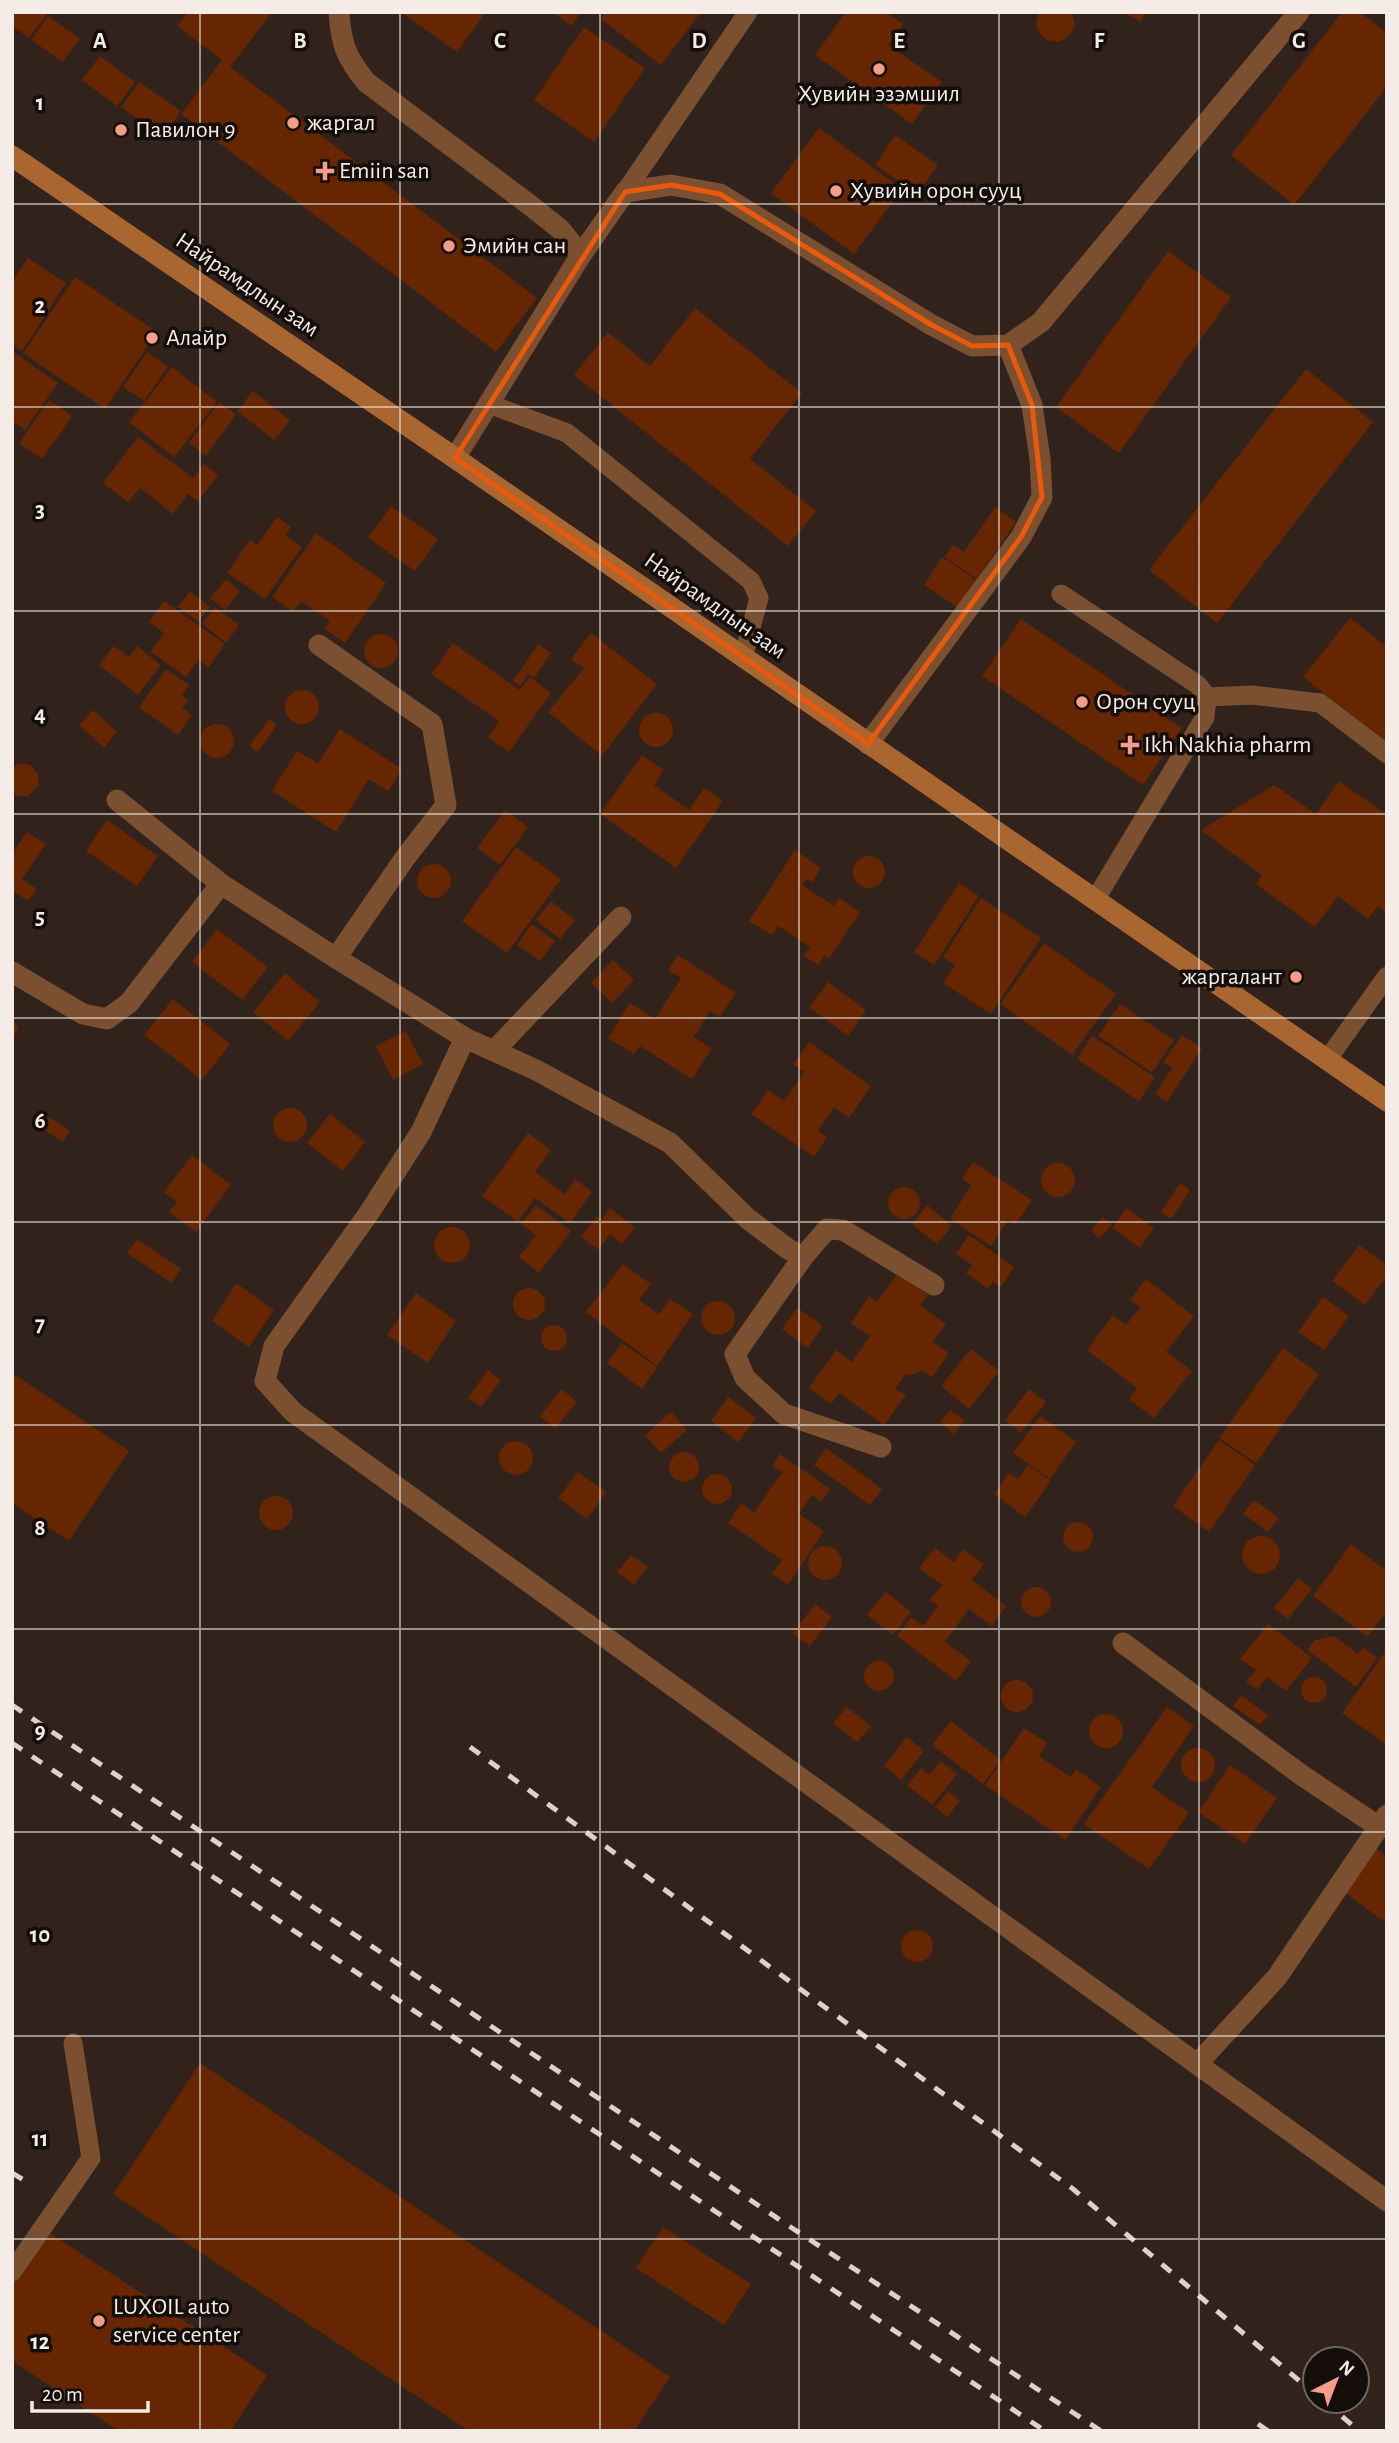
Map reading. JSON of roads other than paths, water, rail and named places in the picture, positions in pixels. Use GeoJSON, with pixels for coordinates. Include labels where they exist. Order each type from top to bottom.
{"type":"FeatureCollection","features":[{"type":"Feature","properties":{"kind":"main road","name":"Найрамдлын зам"},"geometry":{"type":"LineString","coordinates":[[12,156],[1387,1101]]}},
{"type":"Feature","properties":{"kind":"street"},"geometry":{"type":"LineString","coordinates":[[339,12],[340,37],[349,62],[366,82],[560,229],[581,255]]}},
{"type":"Feature","properties":{"kind":"street"},"geometry":{"type":"LineString","coordinates":[[455,458],[581,255],[625,192],[671,185],[720,194],[930,324],[972,346],[1008,345],[1041,322],[1299,12]]}},
{"type":"Feature","properties":{"kind":"street"},"geometry":{"type":"LineString","coordinates":[[868,744],[1021,537],[1042,497],[1040,459],[1032,405],[1008,345]]}},
{"type":"Feature","properties":{"kind":"street"},"geometry":{"type":"LineString","coordinates":[[319,645],[432,724],[446,805],[405,858],[336,958]]}},
{"type":"Feature","properties":{"kind":"street"},"geometry":{"type":"LineString","coordinates":[[117,800],[221,884],[336,958],[465,1038],[536,1070],[670,1143],[748,1219],[803,1257]]}},
{"type":"Feature","properties":{"kind":"street"},"geometry":{"type":"LineString","coordinates":[[12,972],[83,1014],[107,1019],[129,1003],[221,884]]}},
{"type":"Feature","properties":{"kind":"street"},"geometry":{"type":"LineString","coordinates":[[494,1051],[621,917]]}},
{"type":"Feature","properties":{"kind":"street"},"geometry":{"type":"LineString","coordinates":[[465,1038],[421,1132],[369,1213],[274,1346],[265,1381],[293,1412],[1387,2201]]}},
{"type":"Feature","properties":{"kind":"street"},"geometry":{"type":"LineString","coordinates":[[881,1447],[784,1413],[745,1378],[735,1354],[803,1257],[827,1230],[843,1230],[934,1285]]}},
{"type":"Feature","properties":{"kind":"street"},"geometry":{"type":"LineString","coordinates":[[1123,1643],[1300,1774],[1383,1821],[1277,1977],[1198,2063]]}},
{"type":"Feature","properties":{"kind":"lane"},"geometry":{"type":"LineString","coordinates":[[625,192],[748,12]]}},
{"type":"Feature","properties":{"kind":"lane"},"geometry":{"type":"LineString","coordinates":[[489,404],[567,433],[751,581],[759,598],[743,658]]}},
{"type":"Feature","properties":{"kind":"lane"},"geometry":{"type":"LineString","coordinates":[[1061,594],[1198,685],[1208,697],[1205,717],[1095,901]]}},
{"type":"Feature","properties":{"kind":"lane"},"geometry":{"type":"LineString","coordinates":[[1208,697],[1252,695],[1320,703],[1387,754]]}},
{"type":"Feature","properties":{"kind":"lane"},"geometry":{"type":"LineString","coordinates":[[1327,1060],[1387,976]]}},
{"type":"Feature","properties":{"kind":"lane"},"geometry":{"type":"LineString","coordinates":[[12,2272],[91,2158],[73,2043]]}},
{"type":"Feature","properties":{"kind":"railway"},"geometry":{"type":"LineString","coordinates":[[12,1705],[792,2228],[1101,2431]]}},
{"type":"Feature","properties":{"kind":"railway"},"geometry":{"type":"LineString","coordinates":[[12,1743],[1045,2431]]}},
{"type":"Feature","properties":{"kind":"railway"},"geometry":{"type":"LineString","coordinates":[[470,1747],[1073,2189],[1301,2382]]}},
{"type":"Feature","properties":{"kind":"railway"},"geometry":{"type":"LineString","coordinates":[[12,2173],[27,2182]]}},
{"type":"Feature","properties":{"kind":"railway"},"geometry":{"type":"LineString","coordinates":[[1340,2415],[1359,2431]]}},
{"type":"Feature","properties":{"kind":"railway"},"geometry":{"type":"LineString","coordinates":[[1258,2424],[1268,2431]]}},
{"type":"Feature","properties":{"kind":"place","name":"Хувийн эзэмшил"},"geometry":{"type":"Point","coordinates":[879,69]}},
{"type":"Feature","properties":{"kind":"place","name":"жаргал"},"geometry":{"type":"Point","coordinates":[293,123]}},
{"type":"Feature","properties":{"kind":"place","name":"Павилон 9"},"geometry":{"type":"Point","coordinates":[121,130]}},
{"type":"Feature","properties":{"kind":"place","name":"Emiin san"},"geometry":{"type":"Point","coordinates":[325,171]}},
{"type":"Feature","properties":{"kind":"place","name":"Хувийн орон сууц"},"geometry":{"type":"Point","coordinates":[836,191]}},
{"type":"Feature","properties":{"kind":"place","name":"Эмийн сан"},"geometry":{"type":"Point","coordinates":[449,246]}},
{"type":"Feature","properties":{"kind":"place","name":"Алайр"},"geometry":{"type":"Point","coordinates":[152,338]}},
{"type":"Feature","properties":{"kind":"place","name":"Орон сууц"},"geometry":{"type":"Point","coordinates":[1082,702]}},
{"type":"Feature","properties":{"kind":"place","name":"Ikh Nakhia pharm"},"geometry":{"type":"Point","coordinates":[1130,745]}},
{"type":"Feature","properties":{"kind":"place","name":"жаргалант"},"geometry":{"type":"Point","coordinates":[1296,977]}},
{"type":"Feature","properties":{"kind":"place","name":"LUXOIL auto service center"},"geometry":{"type":"Point","coordinates":[99,2321]}}]}
